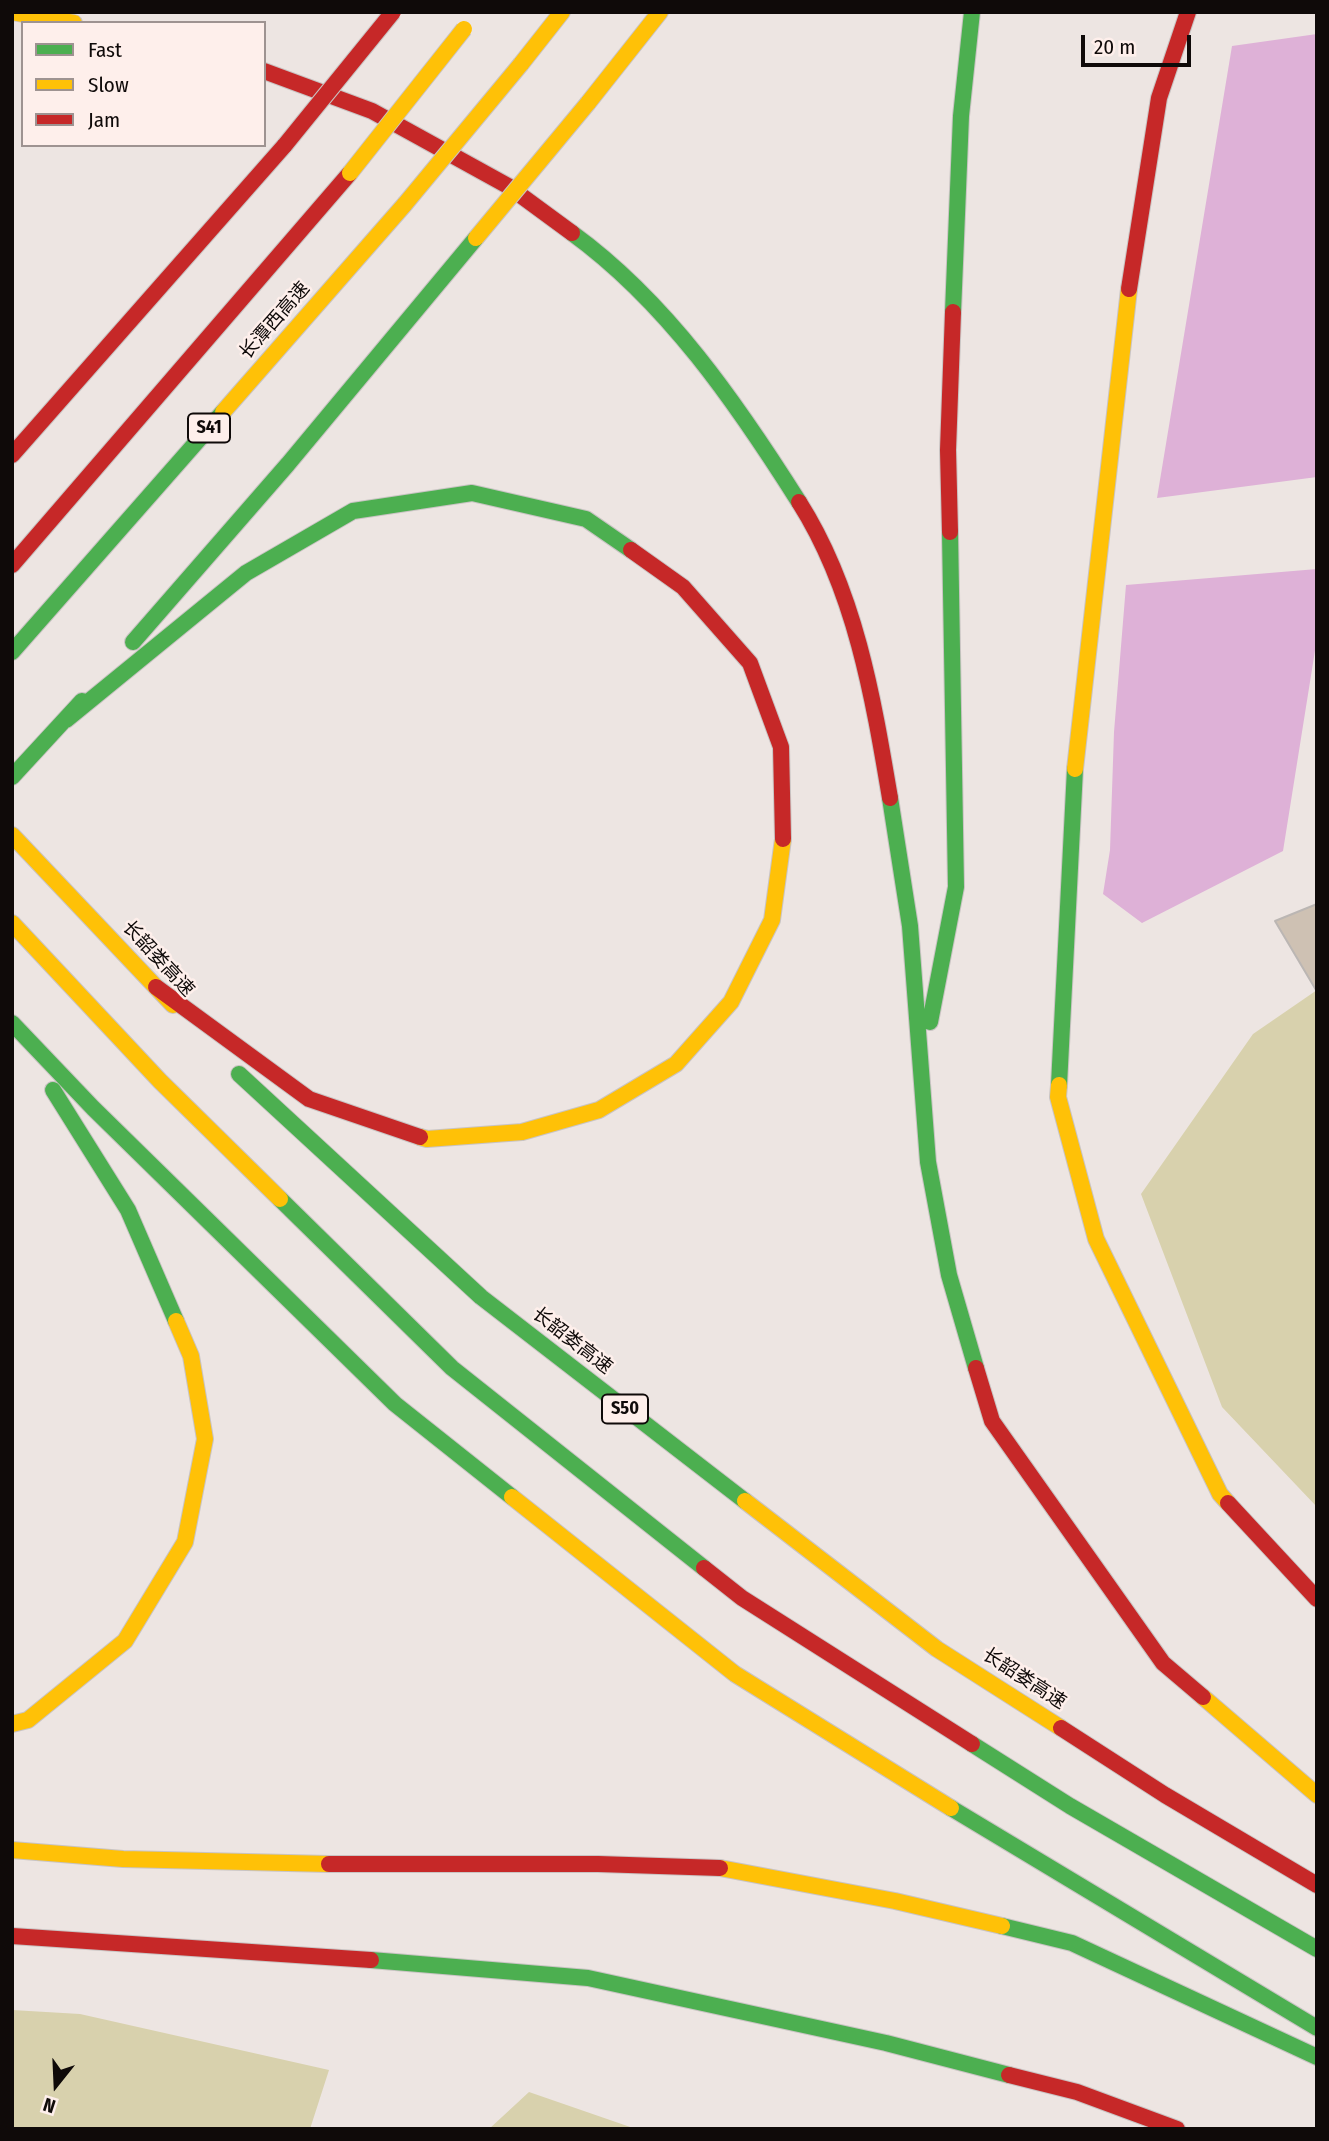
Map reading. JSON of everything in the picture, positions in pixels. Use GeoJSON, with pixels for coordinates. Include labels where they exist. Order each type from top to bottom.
{"type":"FeatureCollection","features":[{"type":"Feature","properties":{"kind":"highway"},"geometry":{"type":"LineString","coordinates":[[12,12],[63,21]]}},
{"type":"Feature","properties":{"kind":"highway"},"geometry":{"type":"LineString","coordinates":[[12,455],[285,145],[393,12]]}},
{"type":"Feature","properties":{"kind":"highway","name":"长潭西高速"},"geometry":{"type":"LineString","coordinates":[[12,565],[350,173],[478,12]]}},
{"type":"Feature","properties":{"kind":"highway","name":"长潭西高速"},"geometry":{"type":"LineString","coordinates":[[12,652],[405,204],[562,12]]}},
{"type":"Feature","properties":{"kind":"highway"},"geometry":{"type":"LineString","coordinates":[[12,777],[66,720],[288,464],[588,103],[660,12]]}},
{"type":"Feature","properties":{"kind":"highway"},"geometry":{"type":"LineString","coordinates":[[921,1068],[956,887],[948,450],[961,116],[972,12]]}},
{"type":"Feature","properties":{"kind":"highway"},"geometry":{"type":"LineString","coordinates":[[1188,12],[1159,98],[1130,284],[1071,803],[1058,1097],[1096,1239],[1220,1494],[1317,1599]]}},
{"type":"Feature","properties":{"kind":"highway"},"geometry":{"type":"LineString","coordinates":[[266,72],[372,111],[508,186],[600,253],[679,334],[752,428],[810,519],[854,621],[880,739],[910,926],[928,1162],[948,1275],[992,1421],[1163,1663],[1317,1795]]}},
{"type":"Feature","properties":{"kind":"highway"},"geometry":{"type":"LineString","coordinates":[[66,720],[246,573],[353,511],[472,493],[586,519],[683,587],[750,663],[781,747],[784,833],[772,920],[732,1002],[676,1064],[599,1110],[522,1132],[427,1139],[309,1099],[156,987]]}},
{"type":"Feature","properties":{"kind":"highway","name":"长韶娄高速"},"geometry":{"type":"LineString","coordinates":[[12,835],[225,1061],[481,1297],[937,1649],[1165,1795],[1317,1885]]}},
{"type":"Feature","properties":{"kind":"highway"},"geometry":{"type":"LineString","coordinates":[[12,923],[160,1081],[452,1368],[742,1598],[1070,1805],[1317,1949]]}},
{"type":"Feature","properties":{"kind":"highway"},"geometry":{"type":"LineString","coordinates":[[12,1024],[128,1210],[191,1356],[205,1439],[185,1542],[125,1641],[28,1720],[12,1724]]}},
{"type":"Feature","properties":{"kind":"highway"},"geometry":{"type":"LineString","coordinates":[[12,1024],[93,1108],[395,1404],[735,1674],[1079,1888],[1317,2028]]}},
{"type":"Feature","properties":{"kind":"highway"},"geometry":{"type":"LineString","coordinates":[[12,1850],[123,1859],[286,1864],[598,1864],[729,1868],[895,1901],[1072,1943],[1317,2057]]}},
{"type":"Feature","properties":{"kind":"highway"},"geometry":{"type":"LineString","coordinates":[[12,1936],[260,1950],[588,1978],[886,2042],[1077,2092],[1177,2129]]}},
{"type":"Feature","properties":{"kind":"shaded area"},"geometry":{"type":"Polygon","coordinates":[[[1317,34],[1317,477],[1157,498],[1232,46],[1317,34]]]}},
{"type":"Feature","properties":{"kind":"shaded area"},"geometry":{"type":"Polygon","coordinates":[[[1317,569],[1317,638],[1283,851],[1142,923],[1103,894],[1110,850],[1114,732],[1126,585],[1317,569]]]}},
{"type":"Feature","properties":{"kind":"shaded area"},"geometry":{"type":"Polygon","coordinates":[[[1317,990],[1317,1507],[1222,1407],[1141,1194],[1253,1034],[1317,990]]]}},
{"type":"Feature","properties":{"kind":"shaded area"},"geometry":{"type":"Polygon","coordinates":[[[12,2010],[80,2014],[329,2070],[310,2129],[12,2129],[12,2010]]]}},
{"type":"Feature","properties":{"kind":"shaded area"},"geometry":{"type":"Polygon","coordinates":[[[529,2092],[636,2129],[489,2129],[529,2092]]]}},
{"type":"Feature","properties":{"kind":"building"},"geometry":{"type":"Polygon","coordinates":[[[1317,904],[1317,990],[1316,990],[1275,921],[1317,904]]]}},
{"type":"Feature","properties":{"kind":"traffic: fast"},"geometry":{"type":"LineString","coordinates":[[953,312],[961,116],[972,12]]}},
{"type":"Feature","properties":{"kind":"traffic: fast"},"geometry":{"type":"LineString","coordinates":[[572,233],[639,290],[698,357],[751,428],[799,502]]}},
{"type":"Feature","properties":{"kind":"traffic: fast"},"geometry":{"type":"LineString","coordinates":[[133,642],[288,464],[476,238]]}},
{"type":"Feature","properties":{"kind":"traffic: fast"},"geometry":{"type":"LineString","coordinates":[[12,652],[223,412]]}},
{"type":"Feature","properties":{"kind":"traffic: fast"},"geometry":{"type":"LineString","coordinates":[[66,720],[246,573],[353,511],[472,493],[586,519],[631,550]]}},
{"type":"Feature","properties":{"kind":"traffic: fast"},"geometry":{"type":"LineString","coordinates":[[930,1022],[956,887],[950,532]]}},
{"type":"Feature","properties":{"kind":"traffic: fast"},"geometry":{"type":"LineString","coordinates":[[12,777],[82,701]]}},
{"type":"Feature","properties":{"kind":"traffic: fast"},"geometry":{"type":"LineString","coordinates":[[1059,1085],[1075,769]]}},
{"type":"Feature","properties":{"kind":"traffic: fast"},"geometry":{"type":"LineString","coordinates":[[890,798],[910,926],[928,1162],[949,1275],[976,1368]]}},
{"type":"Feature","properties":{"kind":"traffic: fast"},"geometry":{"type":"LineString","coordinates":[[12,1023],[93,1108],[395,1404],[512,1497]]}},
{"type":"Feature","properties":{"kind":"traffic: fast"},"geometry":{"type":"LineString","coordinates":[[239,1074],[481,1297],[745,1501]]}},
{"type":"Feature","properties":{"kind":"traffic: fast"},"geometry":{"type":"LineString","coordinates":[[53,1090],[128,1210],[176,1321]]}},
{"type":"Feature","properties":{"kind":"traffic: fast"},"geometry":{"type":"LineString","coordinates":[[280,1199],[452,1368],[704,1568]]}},
{"type":"Feature","properties":{"kind":"traffic: fast"},"geometry":{"type":"LineString","coordinates":[[972,1744],[1070,1806],[1317,1949]]}},
{"type":"Feature","properties":{"kind":"traffic: fast"},"geometry":{"type":"LineString","coordinates":[[951,1808],[1317,2028]]}},
{"type":"Feature","properties":{"kind":"traffic: fast"},"geometry":{"type":"LineString","coordinates":[[1002,1926],[1072,1943],[1317,2057]]}},
{"type":"Feature","properties":{"kind":"traffic: fast"},"geometry":{"type":"LineString","coordinates":[[371,1960],[588,1978],[886,2043],[1009,2075]]}},
{"type":"Feature","properties":{"kind":"traffic: slow"},"geometry":{"type":"LineString","coordinates":[[12,12],[63,21]]}},
{"type":"Feature","properties":{"kind":"traffic: slow"},"geometry":{"type":"LineString","coordinates":[[521,64],[562,12]]}},
{"type":"Feature","properties":{"kind":"traffic: slow"},"geometry":{"type":"LineString","coordinates":[[588,103],[660,12]]}},
{"type":"Feature","properties":{"kind":"traffic: slow"},"geometry":{"type":"LineString","coordinates":[[350,173],[464,29]]}},
{"type":"Feature","properties":{"kind":"traffic: slow"},"geometry":{"type":"LineString","coordinates":[[405,204],[521,64]]}},
{"type":"Feature","properties":{"kind":"traffic: slow"},"geometry":{"type":"LineString","coordinates":[[476,238],[588,103]]}},
{"type":"Feature","properties":{"kind":"traffic: slow"},"geometry":{"type":"LineString","coordinates":[[223,412],[405,204]]}},
{"type":"Feature","properties":{"kind":"traffic: slow"},"geometry":{"type":"LineString","coordinates":[[1075,769],[1129,289]]}},
{"type":"Feature","properties":{"kind":"traffic: slow"},"geometry":{"type":"LineString","coordinates":[[12,835],[173,1005]]}},
{"type":"Feature","properties":{"kind":"traffic: slow"},"geometry":{"type":"LineString","coordinates":[[420,1137],[427,1139],[522,1132],[599,1110],[676,1064],[731,1002],[772,920],[783,839]]}},
{"type":"Feature","properties":{"kind":"traffic: slow"},"geometry":{"type":"LineString","coordinates":[[12,923],[160,1081],[280,1199]]}},
{"type":"Feature","properties":{"kind":"traffic: slow"},"geometry":{"type":"LineString","coordinates":[[1059,1085],[1058,1097],[1096,1239],[1220,1494],[1228,1503]]}},
{"type":"Feature","properties":{"kind":"traffic: slow"},"geometry":{"type":"LineString","coordinates":[[12,1724],[28,1720],[125,1641],[185,1542],[205,1439],[191,1356],[176,1321]]}},
{"type":"Feature","properties":{"kind":"traffic: slow"},"geometry":{"type":"LineString","coordinates":[[512,1497],[735,1674],[951,1808]]}},
{"type":"Feature","properties":{"kind":"traffic: slow"},"geometry":{"type":"LineString","coordinates":[[745,1501],[937,1649],[1061,1728]]}},
{"type":"Feature","properties":{"kind":"traffic: slow"},"geometry":{"type":"LineString","coordinates":[[1203,1697],[1317,1795]]}},
{"type":"Feature","properties":{"kind":"traffic: slow"},"geometry":{"type":"LineString","coordinates":[[12,1850],[123,1859],[329,1864]]}},
{"type":"Feature","properties":{"kind":"traffic: slow"},"geometry":{"type":"LineString","coordinates":[[720,1868],[895,1901],[1002,1926]]}},
{"type":"Feature","properties":{"kind":"traffic: jam"},"geometry":{"type":"LineString","coordinates":[[285,145],[393,12]]}},
{"type":"Feature","properties":{"kind":"traffic: jam"},"geometry":{"type":"LineString","coordinates":[[1129,289],[1159,98],[1188,12]]}},
{"type":"Feature","properties":{"kind":"traffic: jam"},"geometry":{"type":"LineString","coordinates":[[266,72],[372,111],[508,186],[572,233]]}},
{"type":"Feature","properties":{"kind":"traffic: jam"},"geometry":{"type":"LineString","coordinates":[[12,455],[285,145]]}},
{"type":"Feature","properties":{"kind":"traffic: jam"},"geometry":{"type":"LineString","coordinates":[[12,565],[350,173]]}},
{"type":"Feature","properties":{"kind":"traffic: jam"},"geometry":{"type":"LineString","coordinates":[[950,532],[948,450],[953,312]]}},
{"type":"Feature","properties":{"kind":"traffic: jam"},"geometry":{"type":"LineString","coordinates":[[799,502],[818,536],[848,608],[869,683],[890,798]]}},
{"type":"Feature","properties":{"kind":"traffic: jam"},"geometry":{"type":"LineString","coordinates":[[631,550],[683,587],[750,663],[781,747],[783,839]]}},
{"type":"Feature","properties":{"kind":"traffic: jam"},"geometry":{"type":"LineString","coordinates":[[156,987],[309,1099],[420,1137]]}},
{"type":"Feature","properties":{"kind":"traffic: jam"},"geometry":{"type":"LineString","coordinates":[[976,1368],[992,1421],[1163,1663],[1203,1697]]}},
{"type":"Feature","properties":{"kind":"traffic: jam"},"geometry":{"type":"LineString","coordinates":[[1228,1503],[1317,1599]]}},
{"type":"Feature","properties":{"kind":"traffic: jam"},"geometry":{"type":"LineString","coordinates":[[704,1568],[742,1598],[972,1744]]}},
{"type":"Feature","properties":{"kind":"traffic: jam"},"geometry":{"type":"LineString","coordinates":[[1061,1728],[1165,1795],[1317,1885]]}},
{"type":"Feature","properties":{"kind":"traffic: jam"},"geometry":{"type":"LineString","coordinates":[[329,1864],[598,1864],[720,1868]]}},
{"type":"Feature","properties":{"kind":"traffic: jam"},"geometry":{"type":"LineString","coordinates":[[12,1936],[371,1960]]}},
{"type":"Feature","properties":{"kind":"traffic: jam"},"geometry":{"type":"LineString","coordinates":[[1009,2075],[1077,2092],[1177,2129]]}}]}
